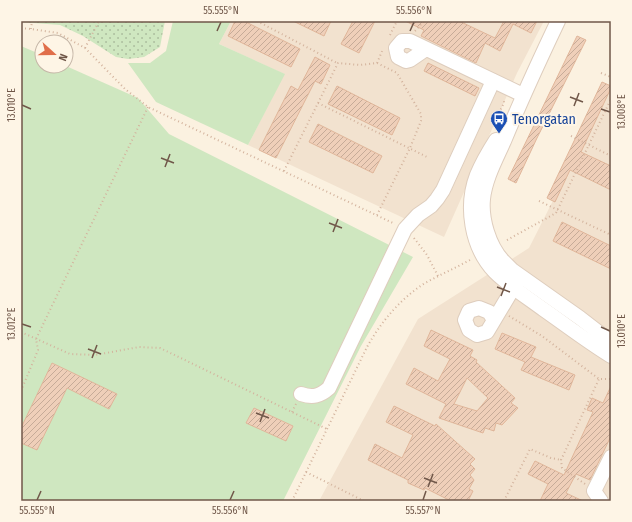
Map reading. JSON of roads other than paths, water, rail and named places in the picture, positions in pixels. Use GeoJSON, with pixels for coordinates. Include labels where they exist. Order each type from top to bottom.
{"type":"FeatureCollection","features":[{"type":"Feature","properties":{"kind":"street"},"geometry":{"type":"LineString","coordinates":[[558,21],[523,95],[486,184],[483,199],[485,226],[489,238],[502,260],[512,270],[517,282],[611,356]]}},
{"type":"Feature","properties":{"kind":"street"},"geometry":{"type":"LineString","coordinates":[[426,49],[523,95]]}},
{"type":"Feature","properties":{"kind":"street"},"geometry":{"type":"LineString","coordinates":[[301,394],[312,397],[325,392],[329,388],[405,229],[418,215],[432,206],[443,190],[493,81]]}},
{"type":"Feature","properties":{"kind":"street"},"geometry":{"type":"LineString","coordinates":[[496,315],[517,282]]}},
{"type":"Feature","properties":{"kind":"street"},"geometry":{"type":"LineString","coordinates":[[517,282],[580,318],[611,342]]}},
{"type":"Feature","properties":{"kind":"street"},"geometry":{"type":"LineString","coordinates":[[597,496],[611,457]]}},
{"type":"Feature","properties":{"kind":"place","name":"Tenorgatan"},"geometry":{"type":"Point","coordinates":[499,134]}}]}
